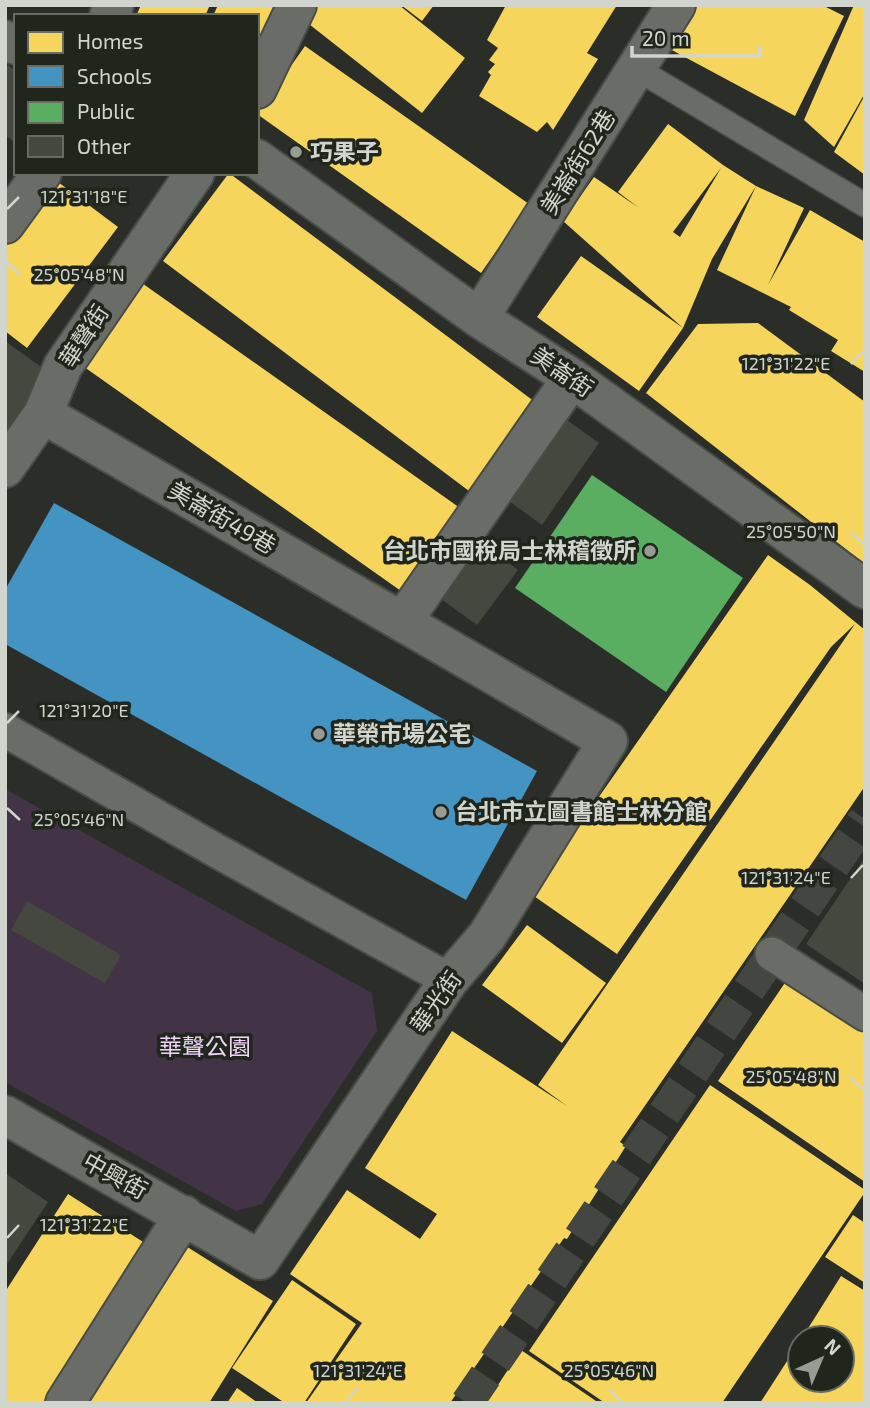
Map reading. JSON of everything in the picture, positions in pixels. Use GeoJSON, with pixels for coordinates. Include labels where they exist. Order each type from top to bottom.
{"type":"FeatureCollection","features":[{"type":"Feature","properties":{"kind":"street"},"geometry":{"type":"LineString","coordinates":[[259,85],[297,5]]}},
{"type":"Feature","properties":{"kind":"street","name":"美崙街62巷"},"geometry":{"type":"LineString","coordinates":[[479,318],[676,5]]}},
{"type":"Feature","properties":{"kind":"street","name":"美崙街"},"geometry":{"type":"LineString","coordinates":[[259,160],[479,318],[572,378],[865,589]]}},
{"type":"Feature","properties":{"kind":"street"},"geometry":{"type":"LineString","coordinates":[[5,224],[41,175]]}},
{"type":"Feature","properties":{"kind":"street","name":"華聲街"},"geometry":{"type":"LineString","coordinates":[[8,457],[43,414],[63,366],[194,175]]}},
{"type":"Feature","properties":{"kind":"street"},"geometry":{"type":"LineString","coordinates":[[402,622],[572,378]]}},
{"type":"Feature","properties":{"kind":"street","name":"美崙街49巷"},"geometry":{"type":"LineString","coordinates":[[43,414],[608,741]]}},
{"type":"Feature","properties":{"kind":"street"},"geometry":{"type":"LineString","coordinates":[[5,730],[449,980]]}},
{"type":"Feature","properties":{"kind":"street","name":"華光街"},"geometry":{"type":"LineString","coordinates":[[260,1261],[449,980],[487,936],[608,741]]}},
{"type":"Feature","properties":{"kind":"street"},"geometry":{"type":"LineString","coordinates":[[772,954],[865,1014]]}},
{"type":"Feature","properties":{"kind":"street","name":"中興街"},"geometry":{"type":"LineString","coordinates":[[5,1115],[184,1215],[260,1261]]}},
{"type":"Feature","properties":{"kind":"street"},"geometry":{"type":"LineString","coordinates":[[65,1403],[184,1215]]}},
{"type":"Feature","properties":{"kind":"lane"},"geometry":{"type":"LineString","coordinates":[[637,69],[865,205]]}},
{"type":"Feature","properties":{"kind":"green space","name":"華聲公園"},"geometry":{"type":"Polygon","coordinates":[[[5,789],[372,993],[377,1031],[262,1204],[236,1211],[5,1082],[5,789]]]}},
{"type":"Feature","properties":{"kind":"building: Homes"},"geometry":{"type":"Polygon","coordinates":[[[141,5],[210,5],[206,14],[137,14],[141,5]]]}},
{"type":"Feature","properties":{"kind":"building: Homes"},"geometry":{"type":"Polygon","coordinates":[[[218,5],[277,5],[259,43],[259,14],[214,14],[218,5]]]}},
{"type":"Feature","properties":{"kind":"building: Homes"},"geometry":{"type":"Polygon","coordinates":[[[309,5],[399,5],[465,58],[422,113],[300,17],[309,5]]]}},
{"type":"Feature","properties":{"kind":"building: Homes"},"geometry":{"type":"Polygon","coordinates":[[[401,5],[434,5],[422,21],[401,5]]]}},
{"type":"Feature","properties":{"kind":"building: Homes"},"geometry":{"type":"Polygon","coordinates":[[[506,5],[617,5],[587,53],[598,59],[553,130],[547,122],[537,132],[479,96],[491,75],[488,72],[495,64],[489,60],[498,48],[487,40],[506,5]]]}},
{"type":"Feature","properties":{"kind":"building: Homes"},"geometry":{"type":"Polygon","coordinates":[[[692,5],[822,5],[844,16],[795,116],[668,48],[692,5]]]}},
{"type":"Feature","properties":{"kind":"building: Homes"},"geometry":{"type":"Polygon","coordinates":[[[854,5],[865,5],[865,93],[834,147],[804,120],[854,5]]]}},
{"type":"Feature","properties":{"kind":"building: Homes"},"geometry":{"type":"Polygon","coordinates":[[[305,46],[529,204],[481,273],[259,115],[259,111],[305,46]]]}},
{"type":"Feature","properties":{"kind":"building: Homes"},"geometry":{"type":"Polygon","coordinates":[[[865,95],[865,175],[834,152],[865,95]]]}},
{"type":"Feature","properties":{"kind":"building: Homes"},"geometry":{"type":"Polygon","coordinates":[[[668,124],[756,186],[712,259],[683,328],[563,221],[594,177],[639,208],[618,192],[668,124]],[[721,168],[673,232],[680,237],[721,168]]]}},
{"type":"Feature","properties":{"kind":"building: Homes"},"geometry":{"type":"Polygon","coordinates":[[[228,175],[232,175],[543,408],[477,497],[163,261],[228,175]]]}},
{"type":"Feature","properties":{"kind":"building: Homes"},"geometry":{"type":"Polygon","coordinates":[[[54,179],[118,227],[27,348],[5,331],[5,244],[54,179]]]}},
{"type":"Feature","properties":{"kind":"building: Homes"},"geometry":{"type":"Polygon","coordinates":[[[756,186],[804,208],[768,285],[810,210],[865,242],[865,372],[831,351],[838,340],[789,310],[791,307],[717,270],[756,186]]]}},
{"type":"Feature","properties":{"kind":"building: Homes"},"geometry":{"type":"Polygon","coordinates":[[[581,256],[683,328],[639,391],[537,317],[581,256]]]}},
{"type":"Feature","properties":{"kind":"building: Homes"},"geometry":{"type":"Polygon","coordinates":[[[139,281],[460,508],[401,591],[80,364],[139,281]]]}},
{"type":"Feature","properties":{"kind":"building: Homes"},"geometry":{"type":"Polygon","coordinates":[[[758,323],[865,402],[865,564],[646,393],[698,324],[758,323]]]}},
{"type":"Feature","properties":{"kind":"building: Homes"},"geometry":{"type":"Polygon","coordinates":[[[768,555],[865,630],[865,786],[620,1142],[626,1146],[567,1239],[564,1238],[450,1403],[306,1403],[362,1323],[290,1274],[347,1190],[420,1239],[437,1214],[365,1168],[452,1031],[567,1106],[538,1085],[855,624],[831,647],[617,954],[531,894],[768,555]]]}},
{"type":"Feature","properties":{"kind":"building: Homes"},"geometry":{"type":"Polygon","coordinates":[[[527,925],[606,983],[562,1043],[482,985],[527,925]]]}},
{"type":"Feature","properties":{"kind":"building: Homes"},"geometry":{"type":"Polygon","coordinates":[[[791,974],[865,1025],[865,1182],[718,1081],[791,974]]]}},
{"type":"Feature","properties":{"kind":"building: Homes"},"geometry":{"type":"Polygon","coordinates":[[[710,1085],[865,1192],[722,1403],[605,1403],[529,1351],[710,1085]]]}},
{"type":"Feature","properties":{"kind":"building: Homes"},"geometry":{"type":"Polygon","coordinates":[[[68,1194],[151,1247],[52,1403],[5,1403],[5,1292],[68,1194]]]}},
{"type":"Feature","properties":{"kind":"building: Homes"},"geometry":{"type":"Polygon","coordinates":[[[853,1215],[865,1223],[865,1283],[825,1257],[853,1215]]]}},
{"type":"Feature","properties":{"kind":"building: Homes"},"geometry":{"type":"Polygon","coordinates":[[[181,1243],[273,1301],[209,1403],[81,1403],[181,1243]]]}},
{"type":"Feature","properties":{"kind":"building: Homes"},"geometry":{"type":"Polygon","coordinates":[[[841,1276],[865,1291],[865,1403],[760,1403],[786,1363],[786,1394],[856,1394],[856,1324],[811,1324],[841,1276]]]}},
{"type":"Feature","properties":{"kind":"building: Homes"},"geometry":{"type":"Polygon","coordinates":[[[292,1280],[356,1324],[304,1403],[285,1403],[232,1368],[292,1280]]]}},
{"type":"Feature","properties":{"kind":"building: Homes"},"geometry":{"type":"Polygon","coordinates":[[[521,1350],[599,1403],[486,1403],[521,1350]]]}},
{"type":"Feature","properties":{"kind":"building: Homes"},"geometry":{"type":"Polygon","coordinates":[[[237,1388],[258,1403],[227,1403],[237,1388]]]}},
{"type":"Feature","properties":{"kind":"building: Schools","name":"華榮市場公宅"},"geometry":{"type":"Polygon","coordinates":[[[54,503],[537,771],[466,900],[5,644],[5,590],[54,503]]]}},
{"type":"Feature","properties":{"kind":"building: Public"},"geometry":{"type":"Polygon","coordinates":[[[592,475],[743,578],[666,692],[515,588],[592,475]]]}},
{"type":"Feature","properties":{"kind":"building: Other"},"geometry":{"type":"Polygon","coordinates":[[[8,65],[14,70],[14,142],[5,135],[5,69],[8,65]]]}},
{"type":"Feature","properties":{"kind":"building: Other"},"geometry":{"type":"Polygon","coordinates":[[[5,341],[51,374],[5,437],[5,341]]]}},
{"type":"Feature","properties":{"kind":"building: Other"},"geometry":{"type":"Polygon","coordinates":[[[560,415],[599,443],[542,525],[502,496],[560,415]]]}},
{"type":"Feature","properties":{"kind":"building: Other"},"geometry":{"type":"Polygon","coordinates":[[[476,538],[518,570],[477,625],[434,594],[476,538]]]}},
{"type":"Feature","properties":{"kind":"building: Other"},"geometry":{"type":"Polygon","coordinates":[[[865,857],[865,984],[806,944],[865,857]]]}},
{"type":"Feature","properties":{"kind":"building: Other"},"geometry":{"type":"Polygon","coordinates":[[[27,901],[121,955],[105,983],[11,930],[27,901]]]}},
{"type":"Feature","properties":{"kind":"building: Other"},"geometry":{"type":"Polygon","coordinates":[[[5,1173],[48,1202],[5,1267],[5,1173]]]}},
{"type":"Feature","properties":{"kind":"tunnel"},"geometry":{"type":"LineString","coordinates":[[467,1403],[865,819]]}},
{"type":"Feature","properties":{"kind":"place","name":"巧果子"},"geometry":{"type":"Point","coordinates":[296,152]}},
{"type":"Feature","properties":{"kind":"place","name":"台北市國稅局士林稽徵所"},"geometry":{"type":"Point","coordinates":[650,551]}},
{"type":"Feature","properties":{"kind":"place","name":"華榮市場公宅"},"geometry":{"type":"Point","coordinates":[319,734]}},
{"type":"Feature","properties":{"kind":"place","name":"台北市立圖書館士林分館"},"geometry":{"type":"Point","coordinates":[441,812]}}]}
